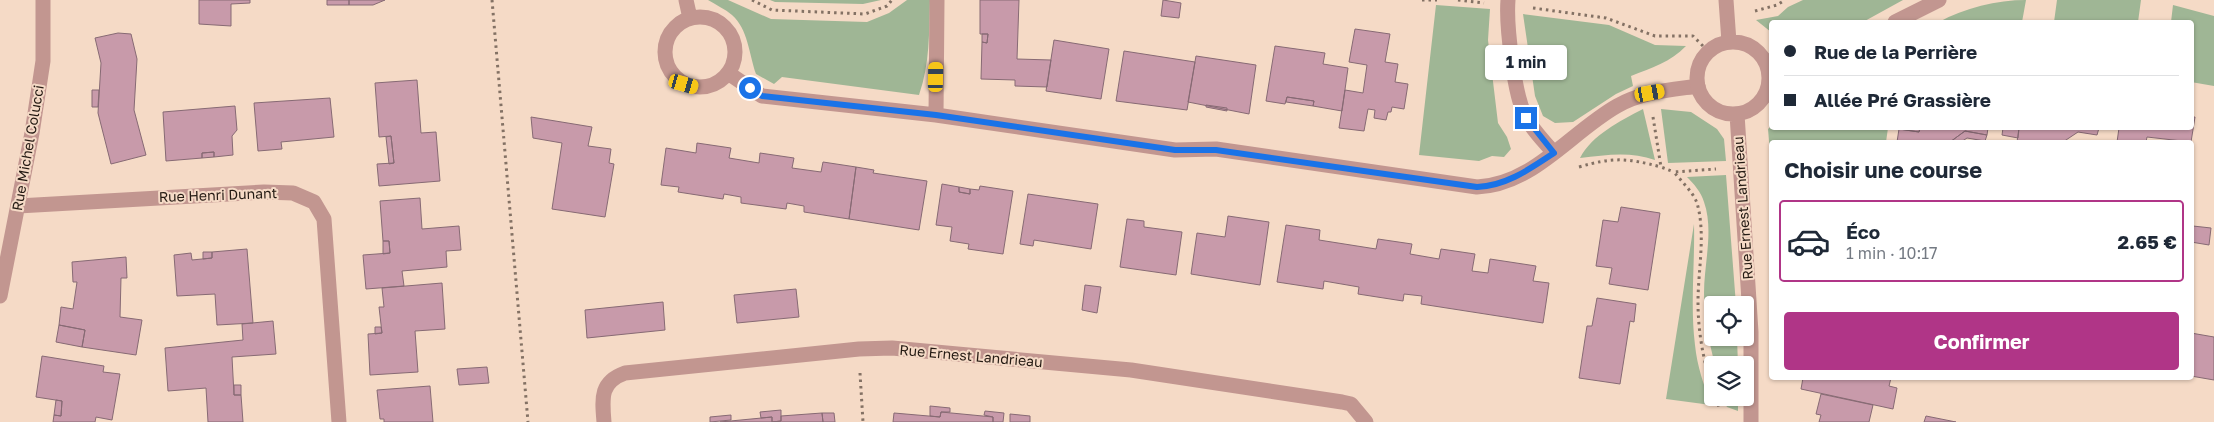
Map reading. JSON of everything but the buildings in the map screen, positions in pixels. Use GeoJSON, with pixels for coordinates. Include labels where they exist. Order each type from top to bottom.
{"type":"FeatureCollection","features":[{"type":"Feature","properties":{"kind":"street","name":"Rue Michel Colucci"},"geometry":{"type":"LineString","coordinates":[[0,296],[32,134],[43,61],[43,0]]}},
{"type":"Feature","properties":{"kind":"street"},"geometry":{"type":"LineString","coordinates":[[686,0],[690,18]]}},
{"type":"Feature","properties":{"kind":"street"},"geometry":{"type":"LineString","coordinates":[[936,115],[937,0]]}},
{"type":"Feature","properties":{"kind":"street"},"geometry":{"type":"LineString","coordinates":[[1726,0],[1729,42]]}},
{"type":"Feature","properties":{"kind":"street"},"geometry":{"type":"LineString","coordinates":[[1899,20],[1939,0]]}},
{"type":"Feature","properties":{"kind":"street"},"geometry":{"type":"LineString","coordinates":[[1508,2],[1518,97],[1526,118],[1554,153]]}},
{"type":"Feature","properties":{"kind":"street"},"geometry":{"type":"LineString","coordinates":[[701,17],[721,25],[728,33],[735,53],[728,73],[719,81],[708,86],[696,87],[684,84],[674,77],[664,55],[666,43],[675,28],[690,18],[701,17]]}},
{"type":"Feature","properties":{"kind":"street"},"geometry":{"type":"LineString","coordinates":[[1769,70],[1755,49],[1744,43],[1729,42],[1714,47],[1703,58],[1698,72],[1698,86],[1703,98],[1710,106],[1720,112],[1737,114],[1750,110],[1761,101],[1768,88],[1769,80]]}},
{"type":"Feature","properties":{"kind":"street"},"geometry":{"type":"LineString","coordinates":[[728,73],[762,96],[936,115],[1175,150],[1216,150],[1477,187],[1489,187],[1519,175],[1554,153],[1615,107],[1630,99],[1650,93],[1698,86]]}},
{"type":"Feature","properties":{"kind":"street","name":"Rue Ernest Landrieau"},"geometry":{"type":"LineString","coordinates":[[1737,114],[1751,332],[1751,422]]}},
{"type":"Feature","properties":{"kind":"street","name":"Rue Henri Dunant"},"geometry":{"type":"LineString","coordinates":[[18,206],[264,192],[293,193],[314,202],[324,219],[339,422]]}},
{"type":"Feature","properties":{"kind":"street","name":"Rue Ernest Landrieau"},"geometry":{"type":"LineString","coordinates":[[604,422],[602,402],[604,390],[616,376],[625,373],[859,349],[892,348],[1140,372],[1342,402],[1351,404],[1366,422]]}},
{"type":"Feature","properties":{"kind":"path"},"geometry":{"type":"LineString","coordinates":[[492,0],[528,422]]}},
{"type":"Feature","properties":{"kind":"path"},"geometry":{"type":"LineString","coordinates":[[752,0],[772,10],[865,14],[887,6],[892,0]]}},
{"type":"Feature","properties":{"kind":"path"},"geometry":{"type":"LineString","coordinates":[[1422,0],[1437,0]]}},
{"type":"Feature","properties":{"kind":"path"},"geometry":{"type":"LineString","coordinates":[[1458,0],[1508,2],[1606,18],[1655,36],[1693,36],[1709,52]]}},
{"type":"Feature","properties":{"kind":"path"},"geometry":{"type":"LineString","coordinates":[[1755,11],[1777,5],[1785,0]]}},
{"type":"Feature","properties":{"kind":"path"},"geometry":{"type":"LineString","coordinates":[[1651,108],[1661,167]]}},
{"type":"Feature","properties":{"kind":"path"},"geometry":{"type":"LineString","coordinates":[[1579,167],[1598,161],[1629,159],[1674,172],[1722,169]]}},
{"type":"Feature","properties":{"kind":"path"},"geometry":{"type":"LineString","coordinates":[[1674,172],[1696,201],[1701,231],[1698,301],[1704,358]]}},
{"type":"Feature","properties":{"kind":"path"},"geometry":{"type":"LineString","coordinates":[[859,349],[863,422]]}},
{"type":"Feature","properties":{"kind":"green space"},"geometry":{"type":"Polygon","coordinates":[[[708,0],[728,0],[771,19],[867,22],[889,13],[907,0],[930,0],[927,60],[919,95],[782,77],[774,84],[756,74],[742,27],[729,13],[708,0]]]}},
{"type":"Feature","properties":{"kind":"green space"},"geometry":{"type":"Polygon","coordinates":[[[770,0],[881,0],[863,4],[775,2],[770,0]]]}},
{"type":"Feature","properties":{"kind":"green space"},"geometry":{"type":"Polygon","coordinates":[[[1803,0],[1903,0],[1867,20],[1769,20],[1769,30],[1756,20],[1778,16],[1788,7],[1803,0]]]}},
{"type":"Feature","properties":{"kind":"green space"},"geometry":{"type":"Polygon","coordinates":[[[2026,0],[2022,20],[1943,20],[1981,6],[2004,1],[2026,0]]]}},
{"type":"Feature","properties":{"kind":"green space"},"geometry":{"type":"Polygon","coordinates":[[[2057,0],[2141,0],[2138,20],[2054,20],[2057,0]]]}},
{"type":"Feature","properties":{"kind":"green space"},"geometry":{"type":"Polygon","coordinates":[[[1436,5],[1490,9],[1488,40],[1498,123],[1507,137],[1511,149],[1504,157],[1492,156],[1479,161],[1419,155],[1436,5]]]}},
{"type":"Feature","properties":{"kind":"green space"},"geometry":{"type":"Polygon","coordinates":[[[2173,5],[2214,16],[2214,86],[2194,83],[2194,20],[2171,20],[2173,5]]]}},
{"type":"Feature","properties":{"kind":"green space"},"geometry":{"type":"Polygon","coordinates":[[[1523,14],[1609,25],[1655,45],[1686,46],[1667,60],[1631,76],[1633,86],[1616,94],[1573,122],[1555,123],[1543,116],[1535,96],[1523,14]]]}},
{"type":"Feature","properties":{"kind":"green space"},"geometry":{"type":"Polygon","coordinates":[[[1643,109],[1655,160],[1636,155],[1580,158],[1599,136],[1643,109]]]}},
{"type":"Feature","properties":{"kind":"green space"},"geometry":{"type":"Polygon","coordinates":[[[1661,109],[1691,112],[1717,129],[1724,139],[1726,161],[1668,163],[1661,109]]]}},
{"type":"Feature","properties":{"kind":"green space"},"geometry":{"type":"Polygon","coordinates":[[[1768,129],[1888,130],[1886,140],[1769,141],[1768,129]]]}},
{"type":"Feature","properties":{"kind":"green space"},"geometry":{"type":"Polygon","coordinates":[[[1726,175],[1735,296],[1704,296],[1708,235],[1707,213],[1701,195],[1687,177],[1726,175]]]}},
{"type":"Feature","properties":{"kind":"green space"},"geometry":{"type":"Polygon","coordinates":[[[1694,224],[1694,330],[1696,353],[1704,386],[1704,404],[1666,399],[1694,224]]]}},
{"type":"Feature","properties":{"kind":"green space"},"geometry":{"type":"Polygon","coordinates":[[[1711,346],[1737,346],[1738,356],[1713,356],[1711,346]]]}},
{"type":"Feature","properties":{"kind":"green space"},"geometry":{"type":"Polygon","coordinates":[[[1738,406],[1738,411],[1727,407],[1738,406]]]}},
{"type":"Feature","properties":{"kind":"route"},"geometry":{"type":"LineString","coordinates":[[750,88],[762,96],[936,115],[1175,150],[1216,150],[1477,187],[1489,187],[1519,175],[1554,153],[1526,118]]}}]}
